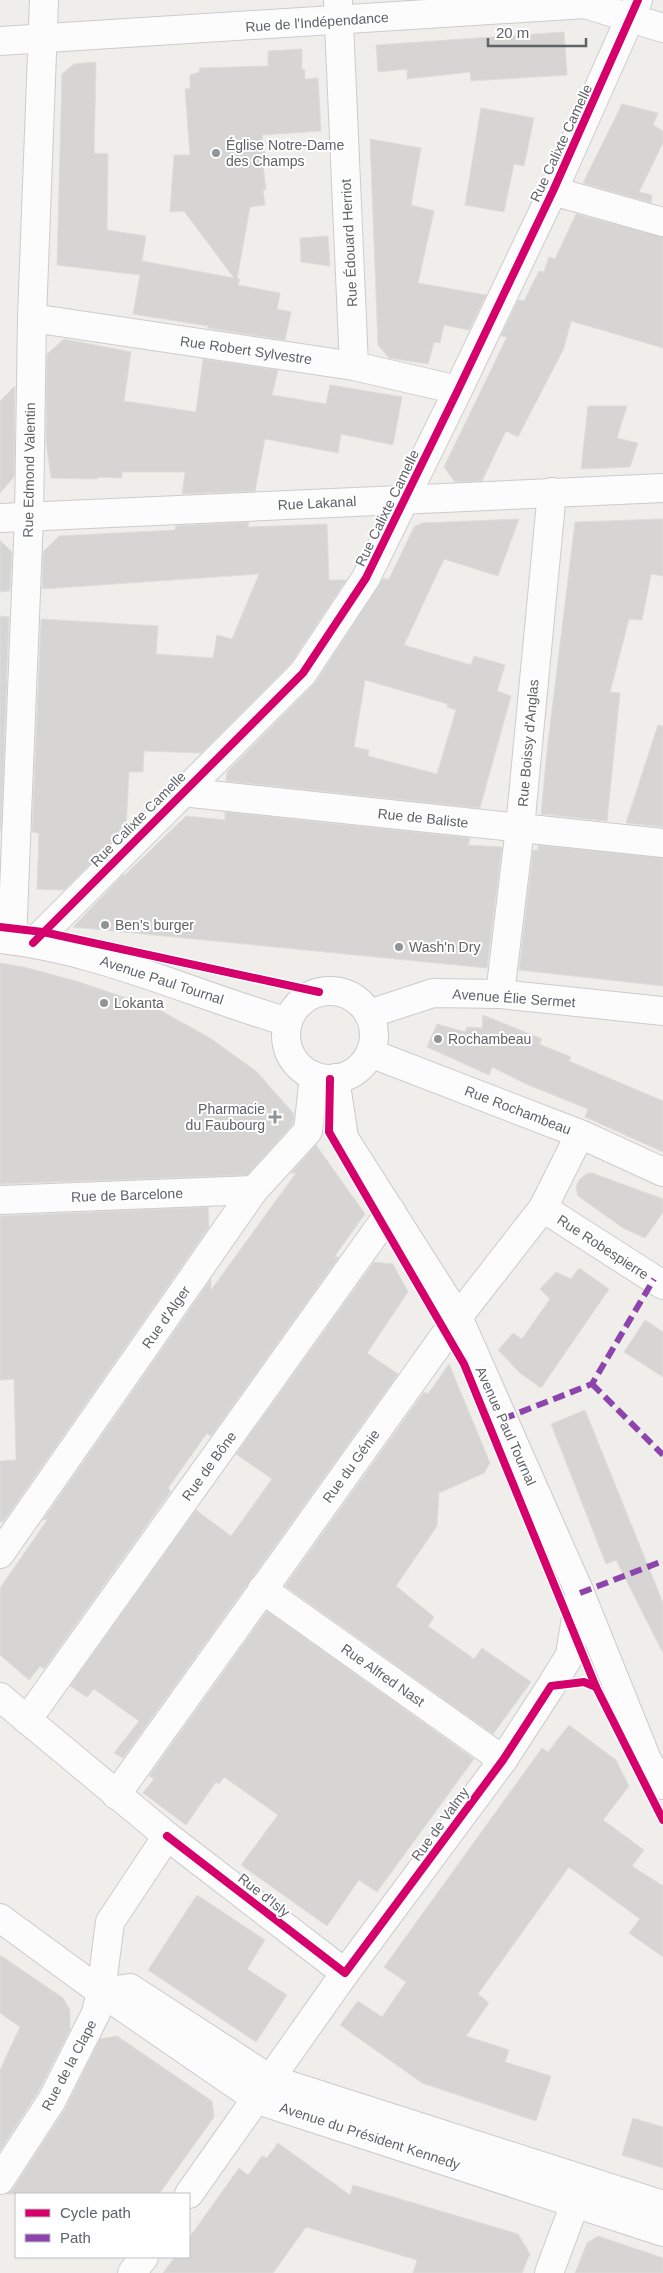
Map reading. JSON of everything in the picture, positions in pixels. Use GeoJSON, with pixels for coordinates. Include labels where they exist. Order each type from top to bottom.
{"type":"FeatureCollection","features":[{"type":"Feature","properties":{"kind":"street","name":"Rue Edmond Valentin"},"geometry":{"type":"LineString","coordinates":[[15,941],[32,318],[44,0]]}},
{"type":"Feature","properties":{"kind":"street","name":"Rue de l'Indépendance"},"geometry":{"type":"LineString","coordinates":[[0,41],[338,10],[585,4],[635,9],[663,28]]}},
{"type":"Feature","properties":{"kind":"street","name":"Rue Calixte Camelle"},"geometry":{"type":"LineString","coordinates":[[15,941],[182,792],[303,673],[366,578],[458,390],[635,9]]}},
{"type":"Feature","properties":{"kind":"street","name":"Rue Édouard Herriot"},"geometry":{"type":"LineString","coordinates":[[338,10],[354,366]]}},
{"type":"Feature","properties":{"kind":"street"},"geometry":{"type":"LineString","coordinates":[[552,191],[663,222]]}},
{"type":"Feature","properties":{"kind":"street","name":"Rue Robert Sylvestre"},"geometry":{"type":"LineString","coordinates":[[32,318],[354,366],[458,390]]}},
{"type":"Feature","properties":{"kind":"street","name":"Rue Lakanal"},"geometry":{"type":"LineString","coordinates":[[0,518],[663,488]]}},
{"type":"Feature","properties":{"kind":"street","name":"Rue Boissy d'Anglas"},"geometry":{"type":"LineString","coordinates":[[500,994],[520,828],[552,492]]}},
{"type":"Feature","properties":{"kind":"street","name":"Rue de Baliste"},"geometry":{"type":"LineString","coordinates":[[182,792],[663,843]]}},
{"type":"Feature","properties":{"kind":"street","name":"Avenue Paul Tournal"},"geometry":{"type":"LineString","coordinates":[[15,941],[125,966],[288,1022]]}},
{"type":"Feature","properties":{"kind":"street"},"geometry":{"type":"LineString","coordinates":[[334,991],[348,995],[361,1003],[369,1014],[374,1027],[374,1040],[370,1053],[362,1065],[350,1074],[325,1077],[303,1069],[294,1060],[288,1048],[286,1035],[288,1022],[295,1009],[305,999],[319,992],[334,991]]}},
{"type":"Feature","properties":{"kind":"street","name":"Avenue Élie Sermet"},"geometry":{"type":"LineString","coordinates":[[369,1014],[433,993],[500,994],[663,1011]]}},
{"type":"Feature","properties":{"kind":"street","name":"Rue Rochambeau"},"geometry":{"type":"LineString","coordinates":[[370,1053],[580,1134],[663,1172]]}},
{"type":"Feature","properties":{"kind":"street","name":"Avenue Paul Tournal"},"geometry":{"type":"LineString","coordinates":[[325,1077],[344,1138],[458,1317],[580,1593],[648,1762],[663,1785]]}},
{"type":"Feature","properties":{"kind":"street","name":"Rue d'Alger"},"geometry":{"type":"LineString","coordinates":[[0,1554],[254,1190],[308,1131],[325,1077]]}},
{"type":"Feature","properties":{"kind":"street","name":"Rue du Génie"},"geometry":{"type":"LineString","coordinates":[[116,1794],[458,1317],[544,1208],[580,1134]]}},
{"type":"Feature","properties":{"kind":"street","name":"Rue de Barcelone"},"geometry":{"type":"LineString","coordinates":[[0,1200],[254,1190]]}},
{"type":"Feature","properties":{"kind":"street","name":"Rue Robespierre"},"geometry":{"type":"LineString","coordinates":[[544,1208],[663,1285]]}},
{"type":"Feature","properties":{"kind":"street","name":"Rue de Bône"},"geometry":{"type":"LineString","coordinates":[[27,1720],[391,1211]]}},
{"type":"Feature","properties":{"kind":"street","name":"Rue Alfred Nast"},"geometry":{"type":"LineString","coordinates":[[262,1589],[503,1760]]}},
{"type":"Feature","properties":{"kind":"street","name":"Rue de Valmy"},"geometry":{"type":"LineString","coordinates":[[190,2193],[345,1973],[503,1760],[570,1655],[580,1593]]}},
{"type":"Feature","properties":{"kind":"street","name":"Rue d'Isly"},"geometry":{"type":"LineString","coordinates":[[0,1698],[167,1836],[345,1973]]}},
{"type":"Feature","properties":{"kind":"street","name":"Rue de la Clape"},"geometry":{"type":"LineString","coordinates":[[0,2180],[52,2100],[96,2013],[101,1992],[110,1922],[167,1836]]}},
{"type":"Feature","properties":{"kind":"street"},"geometry":{"type":"LineString","coordinates":[[0,1918],[101,1992]]}},
{"type":"Feature","properties":{"kind":"street","name":"Avenue du Président Kennedy"},"geometry":{"type":"LineString","coordinates":[[101,1992],[130,1988],[264,2089],[580,2190],[663,2205]]}},
{"type":"Feature","properties":{"kind":"street"},"geometry":{"type":"LineString","coordinates":[[549,2273],[580,2190]]}},
{"type":"Feature","properties":{"kind":"street","name":"Avenue du Président Kennedy"},"geometry":{"type":"LineString","coordinates":[[580,2190],[663,2232]]}},
{"type":"Feature","properties":{"kind":"street"},"geometry":{"type":"LineString","coordinates":[[132,2273],[143,2258]]}},
{"type":"Feature","properties":{"kind":"building"},"geometry":{"type":"Polygon","coordinates":[[[564,32],[567,75],[471,81],[470,72],[407,79],[407,69],[378,72],[376,45],[564,32]]]}},
{"type":"Feature","properties":{"kind":"building"},"geometry":{"type":"Polygon","coordinates":[[[302,49],[302,69],[305,70],[305,79],[318,78],[321,131],[262,135],[265,156],[262,156],[266,190],[263,190],[265,205],[250,207],[237,279],[240,279],[238,285],[280,293],[277,309],[291,312],[285,340],[133,314],[140,275],[57,265],[62,74],[74,64],[96,62],[94,153],[108,154],[107,230],[146,236],[142,261],[234,278],[184,211],[170,212],[174,155],[190,155],[185,89],[190,88],[190,75],[200,72],[199,68],[268,66],[268,51],[302,49]]]}},
{"type":"Feature","properties":{"kind":"building"},"geometry":{"type":"Polygon","coordinates":[[[622,104],[658,113],[653,125],[663,131],[663,143],[639,192],[652,195],[652,203],[583,183],[622,104]]]}},
{"type":"Feature","properties":{"kind":"building"},"geometry":{"type":"Polygon","coordinates":[[[481,108],[534,118],[524,166],[514,164],[504,212],[465,205],[481,108]]]}},
{"type":"Feature","properties":{"kind":"building"},"geometry":{"type":"Polygon","coordinates":[[[370,139],[421,148],[411,205],[434,211],[418,283],[486,295],[469,330],[444,325],[440,343],[434,342],[428,364],[389,358],[378,345],[370,139]]]}},
{"type":"Feature","properties":{"kind":"building"},"geometry":{"type":"Polygon","coordinates":[[[576,214],[663,237],[663,348],[571,321],[564,348],[518,437],[506,431],[482,481],[455,482],[444,467],[507,337],[501,336],[518,300],[524,301],[539,271],[544,272],[549,257],[555,259],[576,214]]]}},
{"type":"Feature","properties":{"kind":"building"},"geometry":{"type":"Polygon","coordinates":[[[328,236],[330,266],[301,262],[300,238],[328,236]]]}},
{"type":"Feature","properties":{"kind":"building"},"geometry":{"type":"Polygon","coordinates":[[[64,339],[131,352],[124,401],[196,412],[203,359],[278,370],[272,395],[326,404],[330,385],[402,397],[393,445],[341,434],[338,453],[265,439],[255,491],[182,494],[185,472],[122,472],[122,478],[51,478],[46,443],[47,354],[64,339]]]}},
{"type":"Feature","properties":{"kind":"building"},"geometry":{"type":"Polygon","coordinates":[[[15,386],[14,477],[0,493],[0,401],[15,386]]]}},
{"type":"Feature","properties":{"kind":"building"},"geometry":{"type":"Polygon","coordinates":[[[588,406],[627,406],[617,438],[638,443],[630,467],[581,469],[588,406]]]}},
{"type":"Feature","properties":{"kind":"building"},"geometry":{"type":"Polygon","coordinates":[[[519,519],[498,576],[444,559],[404,645],[471,665],[474,656],[505,665],[497,691],[511,696],[480,808],[226,781],[227,772],[316,682],[383,579],[389,579],[414,527],[422,523],[519,519]],[[365,680],[354,747],[369,750],[368,756],[437,774],[456,710],[447,707],[448,704],[365,680]]]}},
{"type":"Feature","properties":{"kind":"building"},"geometry":{"type":"Polygon","coordinates":[[[663,519],[663,576],[651,574],[642,620],[629,619],[610,692],[620,693],[607,821],[541,814],[575,522],[663,519]]]}},
{"type":"Feature","properties":{"kind":"building"},"geometry":{"type":"Polygon","coordinates":[[[249,522],[248,527],[327,524],[329,580],[346,580],[291,663],[201,753],[144,751],[143,772],[129,772],[126,828],[64,890],[37,889],[39,833],[32,832],[41,619],[158,626],[156,654],[213,658],[217,635],[232,639],[259,574],[42,589],[43,552],[59,536],[175,530],[176,526],[249,522]]]}},
{"type":"Feature","properties":{"kind":"building"},"geometry":{"type":"Polygon","coordinates":[[[0,540],[12,552],[10,591],[0,592],[0,540]]]}},
{"type":"Feature","properties":{"kind":"building"},"geometry":{"type":"Polygon","coordinates":[[[0,616],[9,617],[1,831],[0,831],[0,616]]]}},
{"type":"Feature","properties":{"kind":"building"},"geometry":{"type":"Polygon","coordinates":[[[658,725],[663,726],[663,827],[626,823],[658,725]]]}},
{"type":"Feature","properties":{"kind":"building"},"geometry":{"type":"Polygon","coordinates":[[[225,812],[470,838],[468,845],[502,847],[487,968],[73,927],[124,874],[124,876],[186,816],[225,820],[225,812]]]}},
{"type":"Feature","properties":{"kind":"building"},"geometry":{"type":"Polygon","coordinates":[[[538,845],[663,858],[663,986],[519,970],[533,850],[538,850],[538,845]]]}},
{"type":"Feature","properties":{"kind":"building"},"geometry":{"type":"Polygon","coordinates":[[[0,963],[24,967],[76,981],[156,1008],[210,1038],[256,1071],[294,1114],[293,1124],[247,1175],[0,1184],[0,963]]]}},
{"type":"Feature","properties":{"kind":"building"},"geometry":{"type":"Polygon","coordinates":[[[483,1015],[542,1039],[539,1044],[571,1057],[569,1061],[663,1101],[663,1152],[585,1117],[588,1109],[526,1084],[492,1067],[489,1075],[427,1047],[437,1024],[465,1032],[467,1027],[482,1028],[483,1015]]]}},
{"type":"Feature","properties":{"kind":"building"},"geometry":{"type":"Polygon","coordinates":[[[316,1145],[365,1214],[334,1257],[339,1257],[211,1436],[207,1433],[168,1488],[171,1491],[44,1669],[40,1666],[29,1680],[0,1655],[0,1588],[48,1519],[43,1520],[211,1279],[211,1290],[296,1173],[291,1173],[316,1145]]]}},
{"type":"Feature","properties":{"kind":"building"},"geometry":{"type":"Polygon","coordinates":[[[592,1173],[663,1199],[663,1212],[645,1238],[623,1228],[578,1196],[576,1187],[579,1180],[586,1174],[592,1173]]]}},
{"type":"Feature","properties":{"kind":"building"},"geometry":{"type":"Polygon","coordinates":[[[208,1207],[209,1227],[3,1522],[0,1522],[0,1461],[16,1460],[14,1379],[0,1380],[0,1216],[208,1207]]]}},
{"type":"Feature","properties":{"kind":"building"},"geometry":{"type":"Polygon","coordinates":[[[374,1262],[393,1264],[408,1292],[367,1353],[398,1374],[123,1758],[114,1753],[139,1721],[94,1689],[87,1697],[70,1686],[196,1510],[231,1536],[272,1479],[236,1454],[374,1262]]]}},
{"type":"Feature","properties":{"kind":"building"},"geometry":{"type":"Polygon","coordinates":[[[579,1268],[609,1289],[541,1388],[520,1373],[498,1350],[513,1333],[522,1339],[550,1299],[540,1289],[556,1272],[571,1279],[579,1268]]]}},
{"type":"Feature","properties":{"kind":"building"},"geometry":{"type":"Polygon","coordinates":[[[645,1320],[663,1332],[663,1377],[624,1352],[645,1320]]]}},
{"type":"Feature","properties":{"kind":"building"},"geometry":{"type":"Polygon","coordinates":[[[449,1364],[490,1463],[484,1473],[439,1493],[437,1526],[396,1586],[434,1617],[428,1626],[474,1659],[482,1648],[531,1682],[493,1734],[285,1586],[424,1392],[428,1394],[449,1364]]]}},
{"type":"Feature","properties":{"kind":"building"},"geometry":{"type":"Polygon","coordinates":[[[585,1410],[663,1603],[663,1653],[616,1560],[606,1564],[551,1424],[585,1410]]]}},
{"type":"Feature","properties":{"kind":"building"},"geometry":{"type":"Polygon","coordinates":[[[267,1611],[474,1759],[377,1892],[359,1880],[327,1926],[241,1865],[278,1815],[224,1777],[219,1784],[216,1782],[186,1825],[143,1793],[154,1779],[149,1776],[267,1611]]]}},
{"type":"Feature","properties":{"kind":"building"},"geometry":{"type":"Polygon","coordinates":[[[569,1725],[616,1760],[629,1786],[603,1820],[644,1850],[632,1866],[663,1886],[663,1957],[629,1933],[640,1919],[569,1867],[478,1994],[489,2003],[466,2036],[509,2050],[505,2062],[551,2076],[536,2121],[422,2083],[340,2025],[358,2001],[382,2017],[406,1982],[384,1967],[542,1748],[548,1752],[569,1725]]]}},
{"type":"Feature","properties":{"kind":"building"},"geometry":{"type":"Polygon","coordinates":[[[197,1895],[265,1940],[247,1969],[287,1995],[256,2042],[148,1970],[197,1895]]]}},
{"type":"Feature","properties":{"kind":"building"},"geometry":{"type":"Polygon","coordinates":[[[0,1955],[63,1998],[70,2010],[70,2030],[38,2092],[0,2151],[0,2070],[20,2027],[0,2013],[0,1955]]]}},
{"type":"Feature","properties":{"kind":"building"},"geometry":{"type":"Polygon","coordinates":[[[117,2036],[212,2101],[214,2117],[160,2193],[6,2194],[13,2189],[65,2109],[100,2039],[117,2036]]]}},
{"type":"Feature","properties":{"kind":"building"},"geometry":{"type":"Polygon","coordinates":[[[633,2118],[663,2127],[663,2168],[622,2155],[633,2118]]]}},
{"type":"Feature","properties":{"kind":"building"},"geometry":{"type":"Polygon","coordinates":[[[278,2143],[350,2195],[353,2185],[518,2234],[530,2254],[522,2273],[413,2273],[417,2260],[306,2227],[273,2273],[163,2273],[174,2258],[190,2258],[190,2237],[239,2168],[248,2175],[262,2156],[267,2158],[278,2143]]]}},
{"type":"Feature","properties":{"kind":"building"},"geometry":{"type":"Polygon","coordinates":[[[598,2236],[663,2258],[663,2273],[575,2273],[587,2243],[598,2236]]]}},
{"type":"Feature","properties":{"kind":"marked path"},"geometry":{"type":"LineString","coordinates":[[503,1419],[592,1384],[654,1279]]}},
{"type":"Feature","properties":{"kind":"marked path"},"geometry":{"type":"LineString","coordinates":[[592,1384],[663,1455]]}},
{"type":"Feature","properties":{"kind":"marked path"},"geometry":{"type":"LineString","coordinates":[[580,1593],[663,1561]]}},
{"type":"Feature","properties":{"kind":"cycle path"},"geometry":{"type":"LineString","coordinates":[[33,943],[303,673],[366,578],[553,191],[638,0]]}},
{"type":"Feature","properties":{"kind":"cycle path"},"geometry":{"type":"LineString","coordinates":[[0,927],[43,932],[319,992]]}},
{"type":"Feature","properties":{"kind":"cycle path"},"geometry":{"type":"LineString","coordinates":[[330,1079],[329,1132],[464,1364],[596,1687]]}},
{"type":"Feature","properties":{"kind":"cycle path"},"geometry":{"type":"LineString","coordinates":[[167,1836],[345,1973],[503,1760],[551,1686],[584,1682],[596,1687],[663,1820]]}},
{"type":"Feature","properties":{"kind":"place","name":"Église Notre-Dame des Champs"},"geometry":{"type":"Point","coordinates":[216,153]}},
{"type":"Feature","properties":{"kind":"place","name":"Ben's burger"},"geometry":{"type":"Point","coordinates":[105,925]}},
{"type":"Feature","properties":{"kind":"place","name":"Wash'n Dry"},"geometry":{"type":"Point","coordinates":[399,947]}},
{"type":"Feature","properties":{"kind":"place","name":"Lokanta"},"geometry":{"type":"Point","coordinates":[104,1003]}},
{"type":"Feature","properties":{"kind":"place","name":"Rochambeau"},"geometry":{"type":"Point","coordinates":[438,1039]}},
{"type":"Feature","properties":{"kind":"place","name":"Pharmacie du Faubourg"},"geometry":{"type":"Point","coordinates":[275,1117]}}]}
